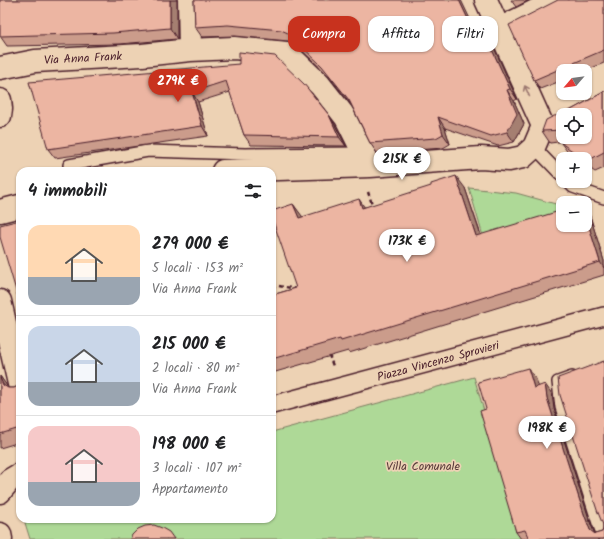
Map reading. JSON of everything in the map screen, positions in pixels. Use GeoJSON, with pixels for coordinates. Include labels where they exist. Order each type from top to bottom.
{"type":"FeatureCollection","features":[{"type":"Feature","properties":{"kind":"street"},"geometry":{"type":"LineString","coordinates":[[189,0],[190,50]]}},
{"type":"Feature","properties":{"kind":"street"},"geometry":{"type":"LineString","coordinates":[[486,0],[542,126]]}},
{"type":"Feature","properties":{"kind":"street"},"geometry":{"type":"LineString","coordinates":[[499,29],[557,0]]}},
{"type":"Feature","properties":{"kind":"street","name":"Via Anna Frank"},"geometry":{"type":"LineString","coordinates":[[0,68],[35,61],[142,55],[190,50],[234,48],[287,53],[320,86],[346,118],[367,160]]}},
{"type":"Feature","properties":{"kind":"street"},"geometry":{"type":"LineString","coordinates":[[0,100],[0,116]]}},
{"type":"Feature","properties":{"kind":"street"},"geometry":{"type":"LineString","coordinates":[[275,167],[367,160],[481,158],[509,160],[523,157],[534,147],[542,126],[556,119]]}},
{"type":"Feature","properties":{"kind":"street"},"geometry":{"type":"LineString","coordinates":[[0,211],[16,207]]}},
{"type":"Feature","properties":{"kind":"street"},"geometry":{"type":"LineString","coordinates":[[0,301],[16,347]]}},
{"type":"Feature","properties":{"kind":"street","name":"Piazza Vincenzo Sprovieri"},"geometry":{"type":"LineString","coordinates":[[276,404],[604,316]]}},
{"type":"Feature","properties":{"kind":"street"},"geometry":{"type":"LineString","coordinates":[[0,492],[10,480],[16,476]]}},
{"type":"Feature","properties":{"kind":"street"},"geometry":{"type":"LineString","coordinates":[[0,534],[1,539]]}},
{"type":"Feature","properties":{"kind":"lane"},"geometry":{"type":"LineString","coordinates":[[534,147],[556,169]]}},
{"type":"Feature","properties":{"kind":"lane"},"geometry":{"type":"LineString","coordinates":[[69,165],[148,151],[367,160]]}},
{"type":"Feature","properties":{"kind":"lane"},"geometry":{"type":"LineString","coordinates":[[576,188],[604,198]]}},
{"type":"Feature","properties":{"kind":"lane"},"geometry":{"type":"LineString","coordinates":[[584,373],[558,382],[562,407],[604,538]]}},
{"type":"Feature","properties":{"kind":"path"},"geometry":{"type":"LineString","coordinates":[[368,192],[376,214]]}},
{"type":"Feature","properties":{"kind":"path"},"geometry":{"type":"LineString","coordinates":[[276,286],[301,289]]}},
{"type":"Feature","properties":{"kind":"path"},"geometry":{"type":"LineString","coordinates":[[328,351],[338,387]]}},
{"type":"Feature","properties":{"kind":"green space"},"geometry":{"type":"Polygon","coordinates":[[[469,188],[516,193],[556,204],[556,212],[483,236],[469,188]]]}},
{"type":"Feature","properties":{"kind":"green space","name":"Villa Comunale"},"geometry":{"type":"Polygon","coordinates":[[[474,377],[522,539],[30,539],[25,523],[276,523],[276,431],[474,377]]]}},
{"type":"Feature","properties":{"kind":"building"},"geometry":{"type":"Polygon","coordinates":[[[0,0],[170,0],[170,28],[113,33],[0,36],[0,0]]]}},
{"type":"Feature","properties":{"kind":"building"},"geometry":{"type":"Polygon","coordinates":[[[194,0],[459,0],[467,16],[442,16],[442,52],[493,52],[510,89],[507,90],[517,114],[507,132],[491,136],[438,117],[443,134],[436,138],[370,143],[349,100],[322,66],[308,52],[360,52],[360,16],[288,16],[288,33],[281,30],[228,25],[195,27],[194,0]]]}},
{"type":"Feature","properties":{"kind":"building"},"geometry":{"type":"Polygon","coordinates":[[[558,0],[604,0],[604,50],[571,64],[556,64],[556,71],[534,80],[509,25],[558,0]]]}},
{"type":"Feature","properties":{"kind":"building"},"geometry":{"type":"Polygon","coordinates":[[[239,52],[275,56],[304,84],[329,115],[339,137],[244,135],[226,81],[192,92],[202,126],[48,149],[29,82],[239,64],[239,52]]]}},
{"type":"Feature","properties":{"kind":"building"},"geometry":{"type":"Polygon","coordinates":[[[604,91],[604,152],[592,158],[592,152],[574,152],[562,144],[592,144],[592,108],[575,108],[592,100],[592,98],[604,91]]]}},
{"type":"Feature","properties":{"kind":"building"},"geometry":{"type":"Polygon","coordinates":[[[556,116],[556,130],[542,131],[546,120],[556,116]]]}},
{"type":"Feature","properties":{"kind":"building"},"geometry":{"type":"Polygon","coordinates":[[[456,176],[476,236],[556,212],[556,232],[591,232],[600,262],[341,341],[340,339],[276,358],[276,294],[296,288],[276,230],[276,210],[293,204],[299,218],[359,199],[362,208],[431,186],[431,184],[456,176]]]}},
{"type":"Feature","properties":{"kind":"building"},"geometry":{"type":"Polygon","coordinates":[[[16,221],[16,291],[0,237],[0,225],[16,221]]]}},
{"type":"Feature","properties":{"kind":"building"},"geometry":{"type":"Polygon","coordinates":[[[604,361],[604,539],[529,539],[525,530],[516,532],[480,411],[486,409],[478,382],[528,368],[534,388],[545,384],[547,398],[584,514],[590,530],[595,534],[602,532],[603,525],[560,395],[558,378],[604,361]]]}},
{"type":"Feature","properties":{"kind":"building"},"geometry":{"type":"Polygon","coordinates":[[[0,378],[3,385],[8,388],[16,387],[16,429],[0,434],[0,378]]]}},
{"type":"Feature","properties":{"kind":"building"},"geometry":{"type":"Polygon","coordinates":[[[154,525],[169,532],[174,539],[130,539],[138,529],[145,526],[154,525]]]}}]}
